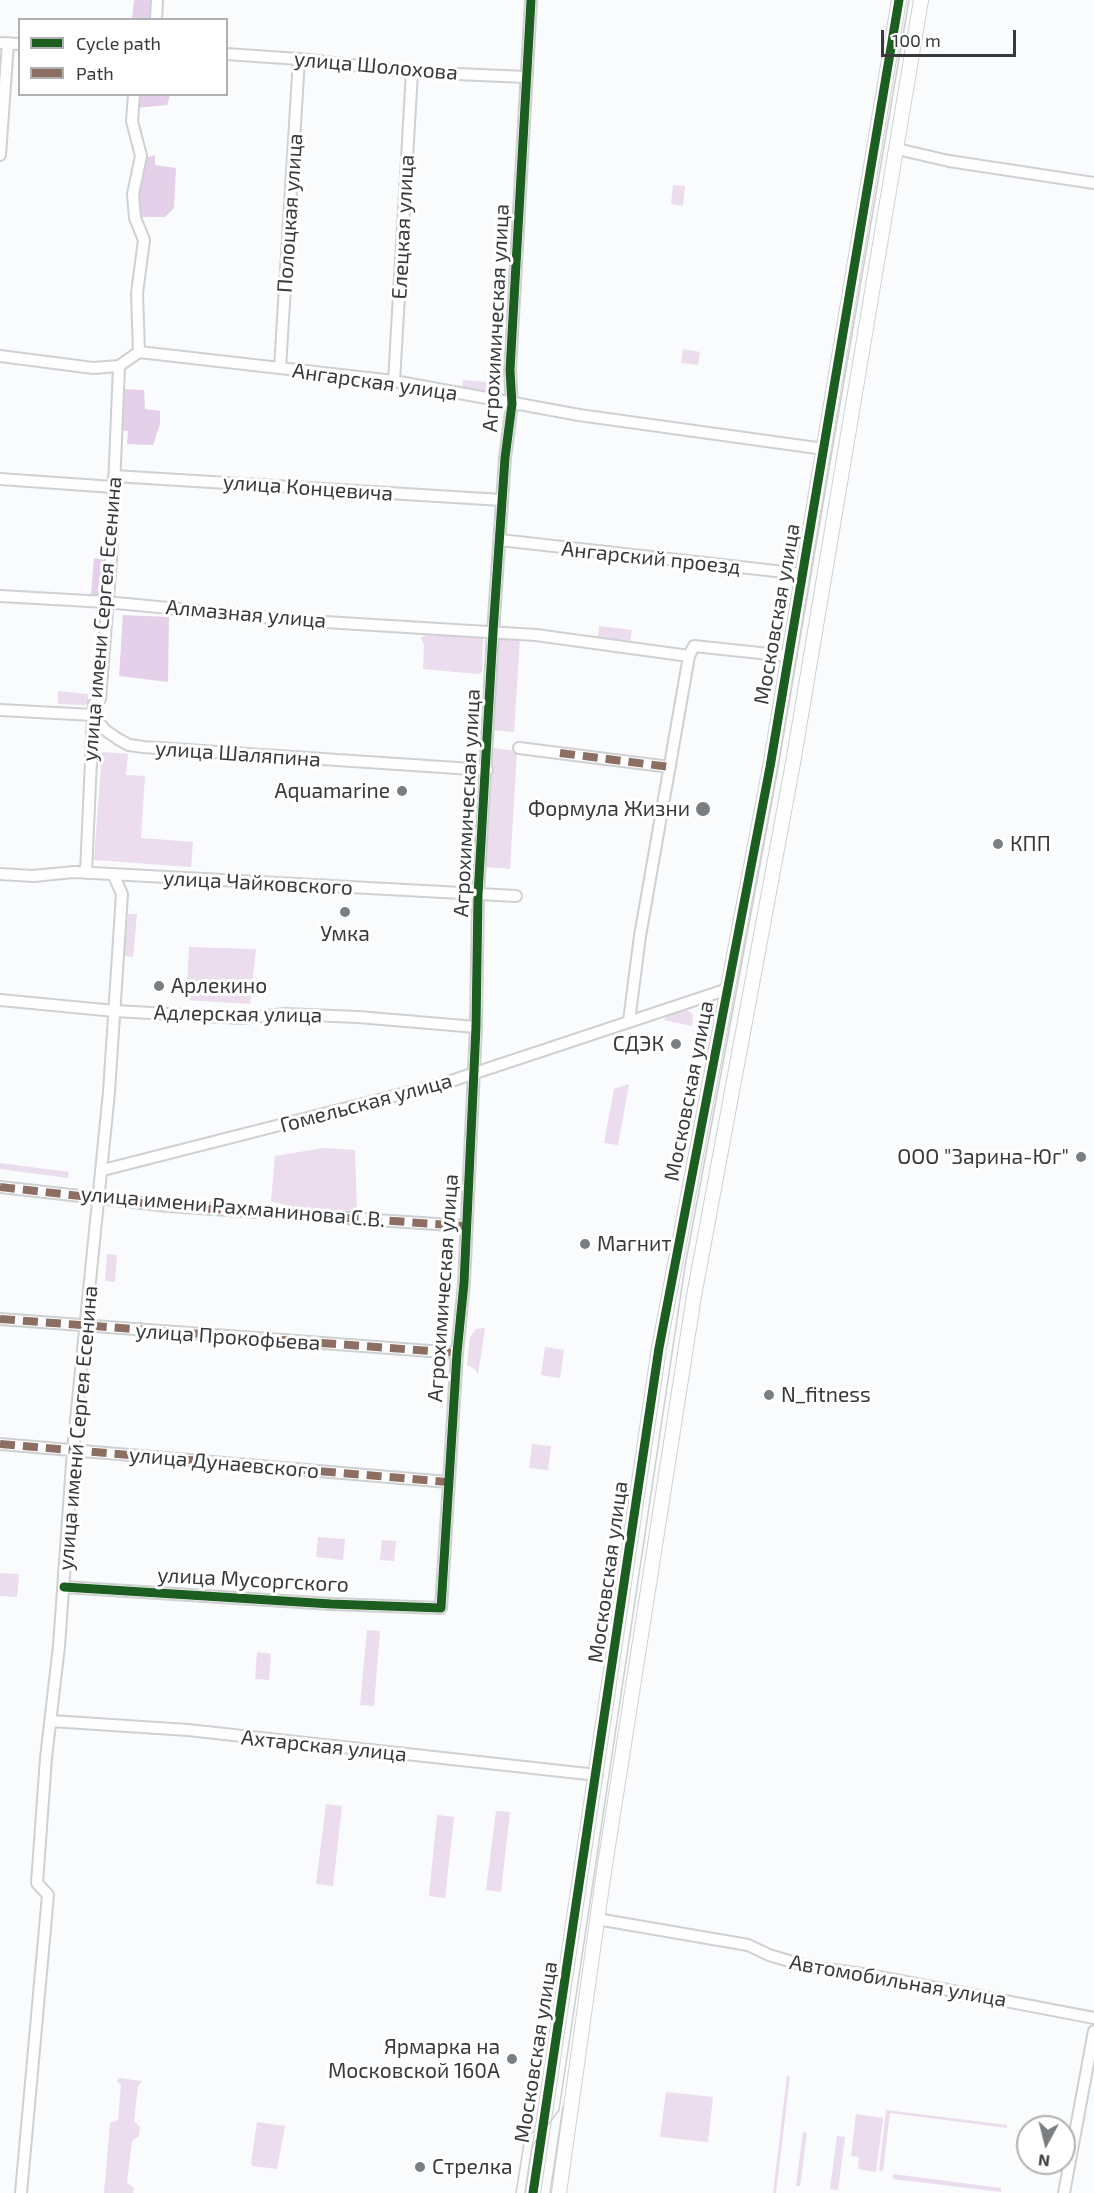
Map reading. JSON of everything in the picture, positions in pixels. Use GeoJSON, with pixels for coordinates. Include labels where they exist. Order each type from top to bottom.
{"type":"FeatureCollection","features":[{"type":"Feature","properties":{"kind":"street"},"geometry":{"type":"LineString","coordinates":[[156,18],[157,0]]}},
{"type":"Feature","properties":{"kind":"street","name":"Агрохимическая улица"},"geometry":{"type":"LineString","coordinates":[[441,1608],[457,1353],[464,1283],[476,1027],[478,895],[502,500],[512,404],[510,370],[523,182],[531,0]]}},
{"type":"Feature","properties":{"kind":"street","name":"Московская улица"},"geometry":{"type":"LineString","coordinates":[[533,2193],[659,1348],[728,989],[788,656],[899,0]]}},
{"type":"Feature","properties":{"kind":"street","name":"Московская улица"},"geometry":{"type":"LineString","coordinates":[[559,2193],[584,2028],[596,1924],[697,1278],[795,752],[921,0]]}},
{"type":"Feature","properties":{"kind":"street"},"geometry":{"type":"LineString","coordinates":[[0,155],[9,43]]}},
{"type":"Feature","properties":{"kind":"street","name":"улица Шолохова"},"geometry":{"type":"LineString","coordinates":[[228,54],[299,59],[412,72],[526,77]]}},
{"type":"Feature","properties":{"kind":"street","name":"Полоцкая улица"},"geometry":{"type":"LineString","coordinates":[[280,368],[299,59]]}},
{"type":"Feature","properties":{"kind":"street","name":"Елецкая улица"},"geometry":{"type":"LineString","coordinates":[[394,381],[412,72]]}},
{"type":"Feature","properties":{"kind":"street"},"geometry":{"type":"LineString","coordinates":[[0,356],[93,368],[119,366],[139,352],[137,293],[144,240],[135,218],[133,194],[141,156],[132,121],[134,96]]}},
{"type":"Feature","properties":{"kind":"street"},"geometry":{"type":"LineString","coordinates":[[881,105],[892,111],[903,108]]}},
{"type":"Feature","properties":{"kind":"street"},"geometry":{"type":"LineString","coordinates":[[872,152],[1094,183]]}},
{"type":"Feature","properties":{"kind":"street","name":"Ангарская улица"},"geometry":{"type":"LineString","coordinates":[[139,352],[394,381],[512,404],[824,449]]}},
{"type":"Feature","properties":{"kind":"street","name":"улица имени Сергея Есенина"},"geometry":{"type":"LineString","coordinates":[[86,873],[93,715],[94,704],[100,699],[111,560],[119,366]]}},
{"type":"Feature","properties":{"kind":"street","name":"улица Концевича"},"geometry":{"type":"LineString","coordinates":[[0,479],[114,481],[502,500]]}},
{"type":"Feature","properties":{"kind":"street","name":"Ангарский проезд"},"geometry":{"type":"LineString","coordinates":[[500,540],[802,574]]}},
{"type":"Feature","properties":{"kind":"street","name":"Алмазная улица"},"geometry":{"type":"LineString","coordinates":[[0,596],[106,602],[293,620],[493,632],[689,656]]}},
{"type":"Feature","properties":{"kind":"street"},"geometry":{"type":"LineString","coordinates":[[629,1021],[640,936],[689,656],[694,646],[788,656]]}},
{"type":"Feature","properties":{"kind":"street"},"geometry":{"type":"LineString","coordinates":[[0,710],[93,715]]}},
{"type":"Feature","properties":{"kind":"street","name":"улица Шаляпина"},"geometry":{"type":"LineString","coordinates":[[93,715],[105,730],[118,739],[129,745],[143,747],[487,770]]}},
{"type":"Feature","properties":{"kind":"street"},"geometry":{"type":"LineString","coordinates":[[519,748],[670,766]]}},
{"type":"Feature","properties":{"kind":"street","name":"улица Чайковского"},"geometry":{"type":"LineString","coordinates":[[0,874],[33,876],[86,873],[516,896]]}},
{"type":"Feature","properties":{"kind":"street","name":"улица имени Сергея Есенина"},"geometry":{"type":"LineString","coordinates":[[21,2193],[48,1895],[37,1883],[64,1587],[73,1450],[103,1170],[115,1011],[122,894],[114,876]]}},
{"type":"Feature","properties":{"kind":"street","name":"Гомельская улица"},"geometry":{"type":"LineString","coordinates":[[103,1170],[473,1075],[728,989]]}},
{"type":"Feature","properties":{"kind":"street","name":"Адлерская улица"},"geometry":{"type":"LineString","coordinates":[[0,1000],[115,1011],[241,1018],[286,1014],[358,1017],[476,1027]]}},
{"type":"Feature","properties":{"kind":"street","name":"улица имени Рахманинова С.В."},"geometry":{"type":"LineString","coordinates":[[0,1187],[83,1195],[100,1200],[466,1226]]}},
{"type":"Feature","properties":{"kind":"street","name":"улица Прокофьева"},"geometry":{"type":"LineString","coordinates":[[0,1319],[457,1353]]}},
{"type":"Feature","properties":{"kind":"street","name":"улица Дунаевского"},"geometry":{"type":"LineString","coordinates":[[0,1444],[448,1482]]}},
{"type":"Feature","properties":{"kind":"street","name":"улица Мусоргского"},"geometry":{"type":"LineString","coordinates":[[64,1587],[331,1604],[441,1608]]}},
{"type":"Feature","properties":{"kind":"street","name":"Ахтарская улица"},"geometry":{"type":"LineString","coordinates":[[51,1721],[188,1730],[597,1775]]}},
{"type":"Feature","properties":{"kind":"street"},"geometry":{"type":"LineString","coordinates":[[581,1876],[586,1881],[595,1883],[603,1878]]}},
{"type":"Feature","properties":{"kind":"street"},"geometry":{"type":"LineString","coordinates":[[573,1927],[579,1922],[596,1924]]}},
{"type":"Feature","properties":{"kind":"street","name":"Автомобильная улица"},"geometry":{"type":"LineString","coordinates":[[596,1924],[748,1945],[769,1955],[806,1966],[904,1981],[1094,2018]]}},
{"type":"Feature","properties":{"kind":"street"},"geometry":{"type":"LineString","coordinates":[[1064,2193],[1094,2031]]}},
{"type":"Feature","properties":{"kind":"shaded area"},"geometry":{"type":"Polygon","coordinates":[[[134,0],[155,0],[154,18],[132,18],[134,0]]]}},
{"type":"Feature","properties":{"kind":"shaded area"},"geometry":{"type":"Polygon","coordinates":[[[137,96],[170,96],[167,105],[136,108],[137,96]]]}},
{"type":"Feature","properties":{"kind":"shaded area"},"geometry":{"type":"Polygon","coordinates":[[[155,155],[155,165],[176,168],[174,208],[165,217],[138,217],[135,192],[143,159],[155,155]]]}},
{"type":"Feature","properties":{"kind":"shaded area"},"geometry":{"type":"Polygon","coordinates":[[[673,185],[685,186],[683,206],[671,204],[673,185]]]}},
{"type":"Feature","properties":{"kind":"shaded area"},"geometry":{"type":"Polygon","coordinates":[[[683,349],[700,352],[698,365],[681,363],[683,349]]]}},
{"type":"Feature","properties":{"kind":"shaded area"},"geometry":{"type":"Polygon","coordinates":[[[463,380],[498,383],[497,394],[495,396],[462,393],[463,380]]]}},
{"type":"Feature","properties":{"kind":"shaded area"},"geometry":{"type":"Polygon","coordinates":[[[120,389],[144,390],[145,409],[160,411],[160,424],[153,445],[127,444],[128,431],[118,430],[120,389]]]}},
{"type":"Feature","properties":{"kind":"shaded area"},"geometry":{"type":"Polygon","coordinates":[[[94,558],[105,560],[105,596],[91,595],[94,558]]]}},
{"type":"Feature","properties":{"kind":"shaded area"},"geometry":{"type":"Polygon","coordinates":[[[123,615],[169,617],[168,682],[119,676],[123,615]]]}},
{"type":"Feature","properties":{"kind":"shaded area"},"geometry":{"type":"Polygon","coordinates":[[[599,626],[632,630],[630,641],[598,637],[599,626]]]}},
{"type":"Feature","properties":{"kind":"shaded area"},"geometry":{"type":"Polygon","coordinates":[[[435,628],[474,633],[483,638],[482,672],[478,674],[423,669],[424,645],[421,638],[435,628]]]}},
{"type":"Feature","properties":{"kind":"shaded area"},"geometry":{"type":"Polygon","coordinates":[[[499,636],[520,638],[514,732],[491,730],[499,636]]]}},
{"type":"Feature","properties":{"kind":"shaded area"},"geometry":{"type":"Polygon","coordinates":[[[58,691],[88,694],[88,703],[85,705],[58,704],[58,691]]]}},
{"type":"Feature","properties":{"kind":"shaded area"},"geometry":{"type":"Polygon","coordinates":[[[493,748],[517,751],[510,869],[486,867],[493,748]]]}},
{"type":"Feature","properties":{"kind":"shaded area"},"geometry":{"type":"Polygon","coordinates":[[[102,752],[128,754],[126,775],[145,776],[141,838],[193,842],[191,867],[94,860],[102,752]]]}},
{"type":"Feature","properties":{"kind":"shaded area"},"geometry":{"type":"Polygon","coordinates":[[[128,914],[137,914],[133,957],[124,956],[128,914]]]}},
{"type":"Feature","properties":{"kind":"shaded area"},"geometry":{"type":"Polygon","coordinates":[[[189,947],[256,949],[250,1004],[186,1000],[189,947]]]}},
{"type":"Feature","properties":{"kind":"shaded area"},"geometry":{"type":"Polygon","coordinates":[[[687,1010],[693,1014],[692,1026],[664,1020],[669,1014],[687,1010]]]}},
{"type":"Feature","properties":{"kind":"shaded area"},"geometry":{"type":"Polygon","coordinates":[[[629,1084],[618,1145],[604,1143],[614,1089],[629,1084]]]}},
{"type":"Feature","properties":{"kind":"shaded area"},"geometry":{"type":"Polygon","coordinates":[[[324,1148],[355,1150],[357,1214],[308,1211],[271,1201],[275,1156],[324,1148]]]}},
{"type":"Feature","properties":{"kind":"shaded area"},"geometry":{"type":"Polygon","coordinates":[[[0,1163],[69,1172],[68,1178],[0,1169],[0,1163]]]}},
{"type":"Feature","properties":{"kind":"shaded area"},"geometry":{"type":"Polygon","coordinates":[[[107,1254],[117,1255],[115,1282],[105,1281],[107,1254]]]}},
{"type":"Feature","properties":{"kind":"shaded area"},"geometry":{"type":"Polygon","coordinates":[[[485,1328],[478,1374],[475,1369],[467,1365],[470,1337],[476,1329],[485,1328]]]}},
{"type":"Feature","properties":{"kind":"shaded area"},"geometry":{"type":"Polygon","coordinates":[[[545,1347],[564,1350],[560,1378],[541,1375],[545,1347]]]}},
{"type":"Feature","properties":{"kind":"shaded area"},"geometry":{"type":"Polygon","coordinates":[[[532,1444],[551,1446],[548,1470],[529,1468],[532,1444]]]}},
{"type":"Feature","properties":{"kind":"shaded area"},"geometry":{"type":"Polygon","coordinates":[[[318,1537],[345,1539],[343,1560],[316,1557],[318,1537]]]}},
{"type":"Feature","properties":{"kind":"shaded area"},"geometry":{"type":"Polygon","coordinates":[[[382,1540],[396,1541],[394,1561],[380,1560],[382,1540]]]}},
{"type":"Feature","properties":{"kind":"shaded area"},"geometry":{"type":"Polygon","coordinates":[[[0,1573],[19,1574],[17,1597],[0,1596],[0,1573]]]}},
{"type":"Feature","properties":{"kind":"shaded area"},"geometry":{"type":"Polygon","coordinates":[[[367,1630],[380,1631],[374,1706],[360,1705],[367,1630]]]}},
{"type":"Feature","properties":{"kind":"shaded area"},"geometry":{"type":"Polygon","coordinates":[[[257,1652],[271,1654],[269,1680],[255,1679],[257,1652]]]}},
{"type":"Feature","properties":{"kind":"shaded area"},"geometry":{"type":"Polygon","coordinates":[[[326,1804],[342,1806],[333,1886],[316,1884],[326,1804]]]}},
{"type":"Feature","properties":{"kind":"shaded area"},"geometry":{"type":"Polygon","coordinates":[[[496,1811],[510,1812],[501,1892],[486,1890],[496,1811]]]}},
{"type":"Feature","properties":{"kind":"shaded area"},"geometry":{"type":"Polygon","coordinates":[[[437,1815],[454,1817],[445,1898],[429,1896],[437,1815]]]}},
{"type":"Feature","properties":{"kind":"shaded area"},"geometry":{"type":"Polygon","coordinates":[[[787,2076],[790,2077],[776,2193],[773,2193],[787,2076]]]}},
{"type":"Feature","properties":{"kind":"shaded area"},"geometry":{"type":"Polygon","coordinates":[[[119,2078],[142,2081],[138,2086],[134,2121],[140,2127],[139,2136],[132,2141],[127,2183],[134,2188],[133,2193],[104,2193],[110,2123],[118,2120],[121,2085],[117,2081],[119,2078]]]}},
{"type":"Feature","properties":{"kind":"shaded area"},"geometry":{"type":"Polygon","coordinates":[[[666,2092],[713,2097],[708,2142],[660,2137],[666,2092]]]}},
{"type":"Feature","properties":{"kind":"shaded area"},"geometry":{"type":"Polygon","coordinates":[[[886,2110],[1007,2125],[1007,2128],[890,2113],[883,2171],[879,2170],[886,2110]]]}},
{"type":"Feature","properties":{"kind":"shaded area"},"geometry":{"type":"Polygon","coordinates":[[[856,2114],[883,2118],[876,2172],[858,2169],[859,2157],[851,2156],[856,2114]]]}},
{"type":"Feature","properties":{"kind":"shaded area"},"geometry":{"type":"Polygon","coordinates":[[[257,2122],[285,2126],[277,2169],[253,2166],[251,2163],[257,2122]]]}},
{"type":"Feature","properties":{"kind":"shaded area"},"geometry":{"type":"Polygon","coordinates":[[[803,2132],[807,2133],[800,2186],[796,2186],[803,2132]]]}},
{"type":"Feature","properties":{"kind":"shaded area"},"geometry":{"type":"Polygon","coordinates":[[[837,2136],[845,2137],[838,2190],[830,2189],[837,2136]]]}},
{"type":"Feature","properties":{"kind":"shaded area"},"geometry":{"type":"Polygon","coordinates":[[[893,2174],[1001,2188],[1001,2192],[893,2179],[893,2174]]]}},
{"type":"Feature","properties":{"kind":"tram line"},"geometry":{"type":"LineString","coordinates":[[525,2193],[532,2146],[559,2110],[685,1266],[776,779],[909,0]]}},
{"type":"Feature","properties":{"kind":"tram line"},"geometry":{"type":"LineString","coordinates":[[550,2193],[563,2107]]}},
{"type":"Feature","properties":{"kind":"tram line"},"geometry":{"type":"LineString","coordinates":[[516,2193],[524,2143],[534,2130]]}},
{"type":"Feature","properties":{"kind":"marked path"},"geometry":{"type":"LineString","coordinates":[[560,753],[670,767]]}},
{"type":"Feature","properties":{"kind":"marked path"},"geometry":{"type":"LineString","coordinates":[[0,1187],[169,1206],[466,1226]]}},
{"type":"Feature","properties":{"kind":"marked path"},"geometry":{"type":"LineString","coordinates":[[0,1319],[457,1353]]}},
{"type":"Feature","properties":{"kind":"marked path"},"geometry":{"type":"LineString","coordinates":[[0,1444],[448,1482]]}},
{"type":"Feature","properties":{"kind":"cycle path"},"geometry":{"type":"LineString","coordinates":[[64,1587],[331,1604],[441,1608],[457,1353],[464,1283],[476,1027],[478,895],[505,458],[512,404],[510,370],[531,0]]}},
{"type":"Feature","properties":{"kind":"cycle path"},"geometry":{"type":"LineString","coordinates":[[533,2193],[659,1348],[770,767],[899,0]]}},
{"type":"Feature","properties":{"kind":"place","name":"Aquamarine"},"geometry":{"type":"Point","coordinates":[402,791]}},
{"type":"Feature","properties":{"kind":"place","name":"Формула Жизни"},"geometry":{"type":"Point","coordinates":[703,809]}},
{"type":"Feature","properties":{"kind":"place","name":"КПП"},"geometry":{"type":"Point","coordinates":[998,844]}},
{"type":"Feature","properties":{"kind":"place","name":"Умка"},"geometry":{"type":"Point","coordinates":[345,912]}},
{"type":"Feature","properties":{"kind":"place","name":"Арлекино"},"geometry":{"type":"Point","coordinates":[159,986]}},
{"type":"Feature","properties":{"kind":"place","name":"СДЭК"},"geometry":{"type":"Point","coordinates":[676,1044]}},
{"type":"Feature","properties":{"kind":"place","name":"ООО \"Зарина-Юг\""},"geometry":{"type":"Point","coordinates":[1081,1157]}},
{"type":"Feature","properties":{"kind":"place","name":"Магнит"},"geometry":{"type":"Point","coordinates":[585,1244]}},
{"type":"Feature","properties":{"kind":"place","name":"N_fitness"},"geometry":{"type":"Point","coordinates":[769,1395]}},
{"type":"Feature","properties":{"kind":"place","name":"Ярмарка на Московской 160А"},"geometry":{"type":"Point","coordinates":[512,2059]}},
{"type":"Feature","properties":{"kind":"place","name":"Стрелка"},"geometry":{"type":"Point","coordinates":[420,2167]}}]}
